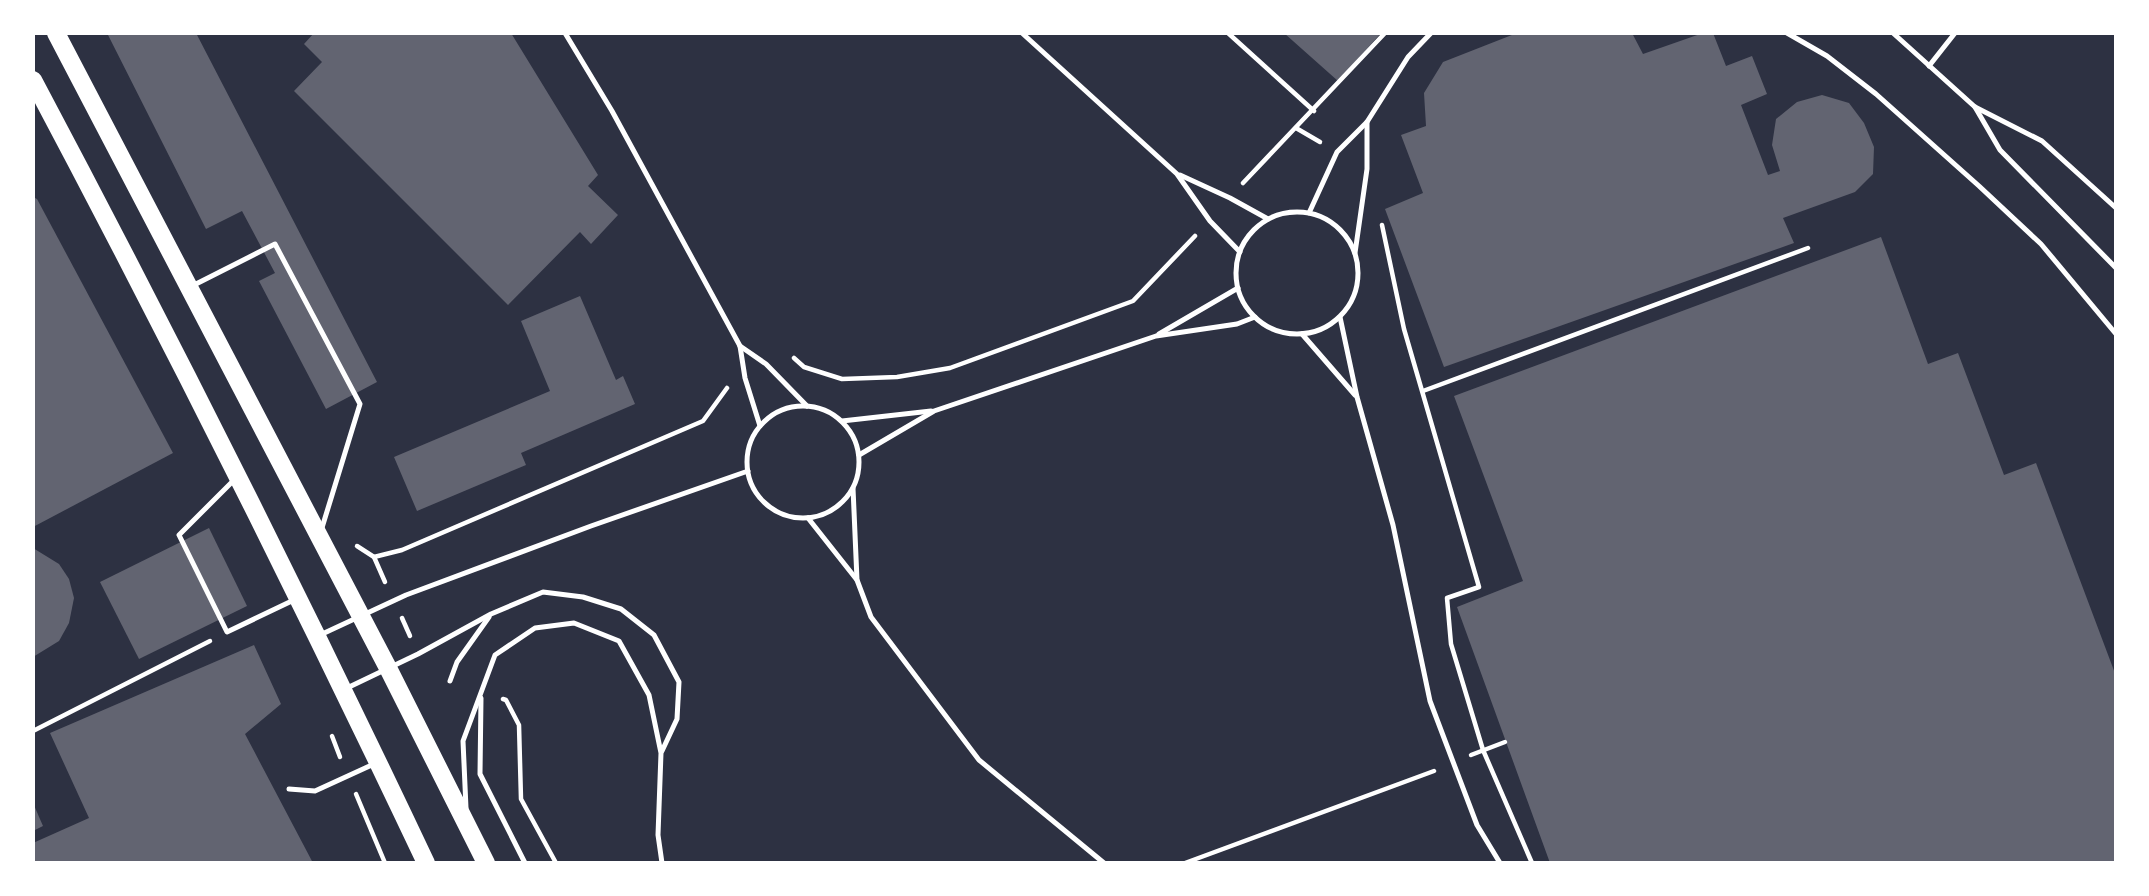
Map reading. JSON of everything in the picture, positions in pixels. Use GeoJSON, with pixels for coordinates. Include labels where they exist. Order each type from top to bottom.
{"type":"FeatureCollection","features":[{"type":"Feature","properties":{"kind":"main road"},"geometry":{"type":"LineString","coordinates":[[56,33],[388,668],[486,863]]}},
{"type":"Feature","properties":{"kind":"main road"},"geometry":{"type":"LineString","coordinates":[[33,79],[318,635],[426,863]]}},
{"type":"Feature","properties":{"kind":"main road"},"geometry":{"type":"LineString","coordinates":[[466,822],[471,863]]}},
{"type":"Feature","properties":{"kind":"lane"},"geometry":{"type":"LineString","coordinates":[[565,33],[612,111],[740,346],[745,378],[760,426]]}},
{"type":"Feature","properties":{"kind":"lane"},"geometry":{"type":"LineString","coordinates":[[1022,33],[1178,174],[1210,220],[1240,251]]}},
{"type":"Feature","properties":{"kind":"lane"},"geometry":{"type":"LineString","coordinates":[[1309,213],[1338,152],[1367,122],[1408,57],[1431,33]]}},
{"type":"Feature","properties":{"kind":"lane"},"geometry":{"type":"LineString","coordinates":[[1787,33],[1827,56],[1876,94],[1979,186],[2041,244],[2116,334]]}},
{"type":"Feature","properties":{"kind":"lane"},"geometry":{"type":"LineString","coordinates":[[1893,33],[1975,107],[2042,141],[2116,208]]}},
{"type":"Feature","properties":{"kind":"lane"},"geometry":{"type":"LineString","coordinates":[[1929,66],[1955,33]]}},
{"type":"Feature","properties":{"kind":"lane"},"geometry":{"type":"LineString","coordinates":[[1975,107],[2000,150],[2116,268]]}},
{"type":"Feature","properties":{"kind":"lane"},"geometry":{"type":"LineString","coordinates":[[1355,253],[1345,235],[1329,220],[1309,213],[1281,214],[1268,219],[1251,233],[1240,251],[1236,270],[1238,288],[1255,317],[1284,333],[1302,334],[1329,326],[1340,317],[1357,287],[1355,253],[1367,169],[1367,122]]}},
{"type":"Feature","properties":{"kind":"lane"},"geometry":{"type":"LineString","coordinates":[[1178,174],[1268,219]]}},
{"type":"Feature","properties":{"kind":"lane"},"geometry":{"type":"LineString","coordinates":[[190,287],[275,244],[360,404],[319,537]]}},
{"type":"Feature","properties":{"kind":"lane"},"geometry":{"type":"LineString","coordinates":[[1156,336],[1238,288]]}},
{"type":"Feature","properties":{"kind":"lane"},"geometry":{"type":"LineString","coordinates":[[859,455],[934,411],[1156,336],[1237,324],[1255,317]]}},
{"type":"Feature","properties":{"kind":"lane"},"geometry":{"type":"LineString","coordinates":[[1340,317],[1357,397],[1393,525],[1430,701],[1476,825],[1500,863]]}},
{"type":"Feature","properties":{"kind":"lane"},"geometry":{"type":"LineString","coordinates":[[1302,334],[1357,397]]}},
{"type":"Feature","properties":{"kind":"lane"},"geometry":{"type":"LineString","coordinates":[[740,346],[766,365],[807,406]]}},
{"type":"Feature","properties":{"kind":"lane"},"geometry":{"type":"LineString","coordinates":[[807,406],[826,410],[842,421],[854,436],[859,455],[859,472],[853,488],[834,509],[808,518],[791,517],[776,510],[758,494],[748,471],[748,455],[760,426],[773,414],[790,407],[807,406]]}},
{"type":"Feature","properties":{"kind":"lane"},"geometry":{"type":"LineString","coordinates":[[842,421],[934,411]]}},
{"type":"Feature","properties":{"kind":"lane"},"geometry":{"type":"LineString","coordinates":[[318,635],[394,599],[748,471]]}},
{"type":"Feature","properties":{"kind":"lane"},"geometry":{"type":"LineString","coordinates":[[238,476],[179,535],[227,632],[299,598]]}},
{"type":"Feature","properties":{"kind":"lane"},"geometry":{"type":"LineString","coordinates":[[853,488],[857,580]]}},
{"type":"Feature","properties":{"kind":"lane"},"geometry":{"type":"LineString","coordinates":[[808,518],[857,580],[872,617],[929,697],[979,760],[1104,863]]}},
{"type":"Feature","properties":{"kind":"lane"},"geometry":{"type":"LineString","coordinates":[[344,689],[491,614],[543,592],[583,597],[621,609],[654,635],[679,682],[677,719],[662,753]]}},
{"type":"Feature","properties":{"kind":"lane"},"geometry":{"type":"LineString","coordinates":[[450,681],[457,662],[491,614]]}},
{"type":"Feature","properties":{"kind":"lane"},"geometry":{"type":"LineString","coordinates":[[466,822],[463,741],[495,655],[534,628],[574,623],[619,641],[649,695],[662,753],[658,835],[662,863]]}},
{"type":"Feature","properties":{"kind":"lane"},"geometry":{"type":"LineString","coordinates":[[481,692],[480,774],[526,863]]}},
{"type":"Feature","properties":{"kind":"lane"},"geometry":{"type":"LineString","coordinates":[[289,789],[316,791],[378,762]]}},
{"type":"Feature","properties":{"kind":"path"},"geometry":{"type":"LineString","coordinates":[[1228,33],[1314,111]]}},
{"type":"Feature","properties":{"kind":"path"},"geometry":{"type":"LineString","coordinates":[[1230,198],[1385,33]]}},
{"type":"Feature","properties":{"kind":"path"},"geometry":{"type":"LineString","coordinates":[[1380,218],[1404,329],[1479,587],[1447,598],[1451,644],[1483,750],[1532,863]]}},
{"type":"Feature","properties":{"kind":"path"},"geometry":{"type":"LineString","coordinates":[[766,365],[786,352],[804,367],[842,379],[897,377],[950,368],[1133,301],[1210,220]]}},
{"type":"Feature","properties":{"kind":"path"},"geometry":{"type":"LineString","coordinates":[[1423,391],[1808,248]]}},
{"type":"Feature","properties":{"kind":"path"},"geometry":{"type":"LineString","coordinates":[[374,557],[402,550],[703,421],[729,385],[745,378]]}},
{"type":"Feature","properties":{"kind":"path"},"geometry":{"type":"LineString","coordinates":[[33,732],[227,632]]}},
{"type":"Feature","properties":{"kind":"path"},"geometry":{"type":"LineString","coordinates":[[481,692],[506,700],[519,724],[522,799],[556,863]]}},
{"type":"Feature","properties":{"kind":"path"},"geometry":{"type":"LineString","coordinates":[[1185,863],[1453,764],[1505,742]]}},
{"type":"Feature","properties":{"kind":"building"},"geometry":{"type":"Polygon","coordinates":[[[107,33],[196,33],[377,382],[326,409],[259,281],[275,273],[242,211],[206,229],[107,33]]]}},
{"type":"Feature","properties":{"kind":"building"},"geometry":{"type":"Polygon","coordinates":[[[314,33],[511,33],[598,175],[588,186],[618,215],[591,244],[580,232],[508,305],[294,91],[322,62],[304,44],[314,33]]]}},
{"type":"Feature","properties":{"kind":"building"},"geometry":{"type":"Polygon","coordinates":[[[1284,33],[1381,33],[1338,81],[1284,33]]]}},
{"type":"Feature","properties":{"kind":"building"},"geometry":{"type":"Polygon","coordinates":[[[1517,33],[1632,33],[1643,54],[1703,33],[1713,33],[1726,66],[1752,56],[1767,94],[1741,105],[1768,175],[1780,171],[1772,145],[1776,119],[1797,102],[1822,95],[1849,103],[1864,123],[1874,147],[1873,174],[1855,192],[1783,218],[1794,243],[1444,367],[1385,209],[1423,193],[1401,135],[1426,126],[1424,93],[1443,62],[1517,33]]]}},
{"type":"Feature","properties":{"kind":"building"},"geometry":{"type":"Polygon","coordinates":[[[33,197],[37,199],[173,453],[33,527],[33,197]]]}},
{"type":"Feature","properties":{"kind":"building"},"geometry":{"type":"Polygon","coordinates":[[[1881,237],[1928,364],[1958,353],[2004,475],[2036,463],[2116,676],[2116,863],[1550,863],[1457,607],[1523,581],[1454,396],[1881,237]]]}},
{"type":"Feature","properties":{"kind":"building"},"geometry":{"type":"Polygon","coordinates":[[[580,296],[616,380],[623,376],[635,404],[521,453],[526,465],[417,511],[394,457],[550,391],[521,321],[580,296]]]}},
{"type":"Feature","properties":{"kind":"building"},"geometry":{"type":"Polygon","coordinates":[[[209,528],[247,606],[139,659],[100,582],[209,528]]]}},
{"type":"Feature","properties":{"kind":"building"},"geometry":{"type":"Polygon","coordinates":[[[33,548],[59,564],[69,579],[74,598],[69,623],[59,641],[33,657],[33,548]]]}},
{"type":"Feature","properties":{"kind":"building"},"geometry":{"type":"Polygon","coordinates":[[[254,645],[281,704],[245,734],[313,863],[33,863],[33,843],[89,818],[50,733],[254,645]]]}},
{"type":"Feature","properties":{"kind":"building"},"geometry":{"type":"Polygon","coordinates":[[[33,803],[43,826],[33,831],[33,803]]]}}]}
